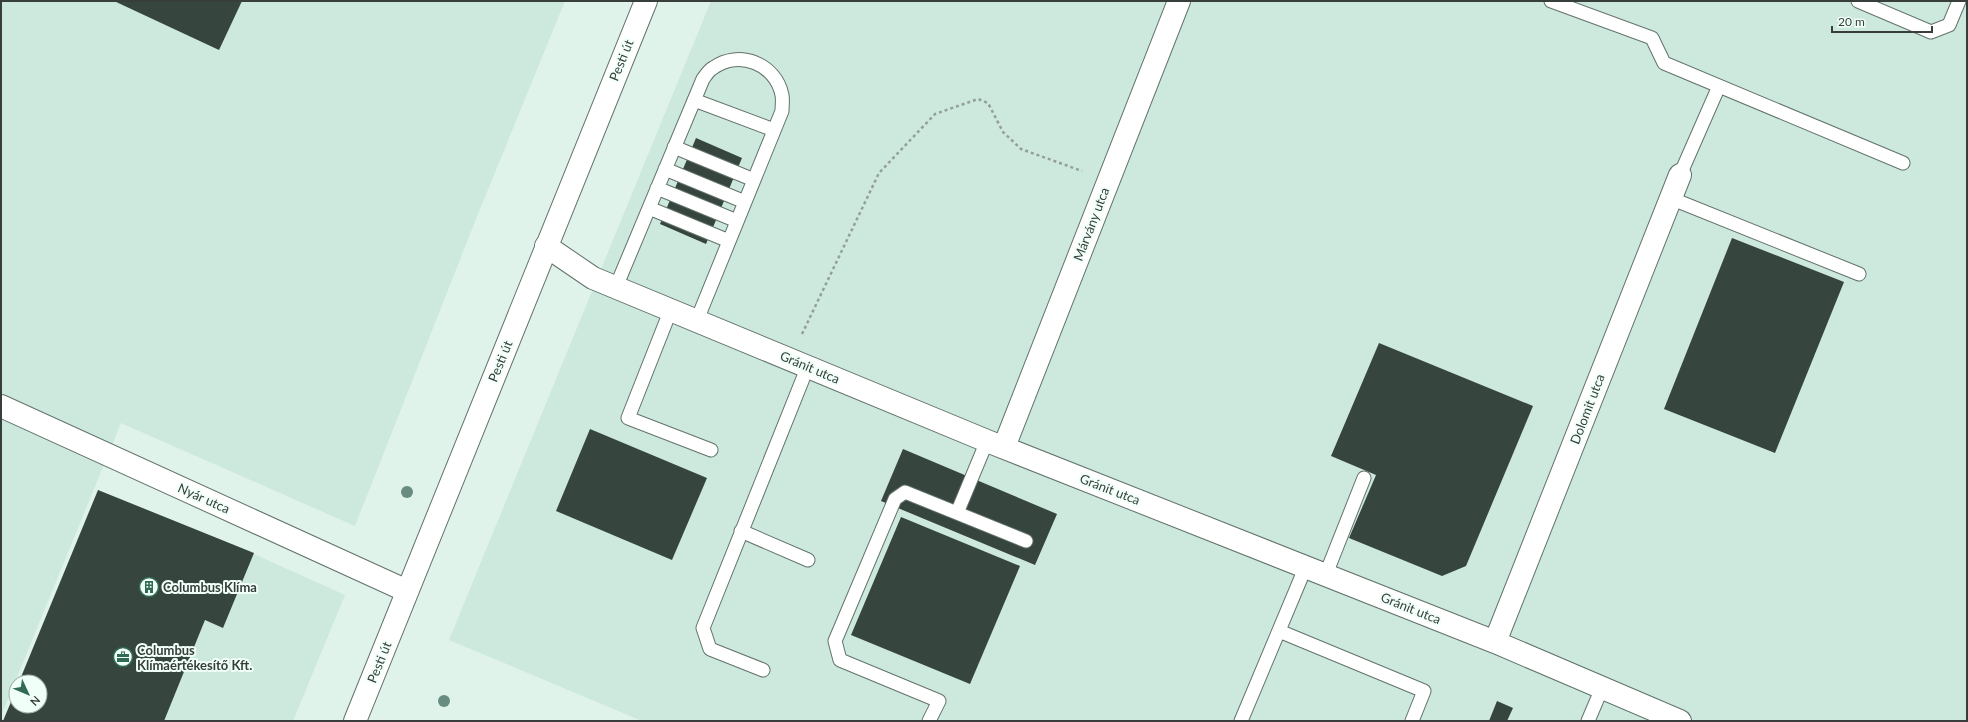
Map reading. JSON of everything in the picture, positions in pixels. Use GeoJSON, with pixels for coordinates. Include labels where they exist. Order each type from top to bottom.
{"type":"FeatureCollection","features":[{"type":"Feature","properties":{"kind":"street","name":"Pesti út"},"geometry":{"type":"LineString","coordinates":[[355,721],[646,1]]}},
{"type":"Feature","properties":{"kind":"street","name":"Márvány utca"},"geometry":{"type":"LineString","coordinates":[[995,444],[1108,181],[1179,1]]}},
{"type":"Feature","properties":{"kind":"street","name":"Dolomit utca"},"geometry":{"type":"LineString","coordinates":[[1495,642],[1680,175]]}},
{"type":"Feature","properties":{"kind":"street","name":"Gránit utca"},"geometry":{"type":"LineString","coordinates":[[546,246],[593,278],[995,444],[1495,642],[1680,721]]}},
{"type":"Feature","properties":{"kind":"street","name":"Nyár utca"},"geometry":{"type":"LineString","coordinates":[[1,406],[407,591]]}},
{"type":"Feature","properties":{"kind":"lane"},"geometry":{"type":"LineString","coordinates":[[1551,1],[1652,38],[1664,63],[1903,163]]}},
{"type":"Feature","properties":{"kind":"lane"},"geometry":{"type":"LineString","coordinates":[[1858,1],[1931,32],[1949,25],[1959,1]]}},
{"type":"Feature","properties":{"kind":"lane"},"geometry":{"type":"LineString","coordinates":[[616,287],[703,79],[713,68],[726,61],[741,59],[756,62],[768,70],[777,82],[782,96],[782,111],[697,320]]}},
{"type":"Feature","properties":{"kind":"lane"},"geometry":{"type":"LineString","coordinates":[[1680,175],[1719,86]]}},
{"type":"Feature","properties":{"kind":"lane"},"geometry":{"type":"LineString","coordinates":[[694,100],[774,130]]}},
{"type":"Feature","properties":{"kind":"lane"},"geometry":{"type":"LineString","coordinates":[[674,147],[754,180]]}},
{"type":"Feature","properties":{"kind":"lane"},"geometry":{"type":"LineString","coordinates":[[665,169],[745,202]]}},
{"type":"Feature","properties":{"kind":"lane"},"geometry":{"type":"LineString","coordinates":[[657,188],[736,221]]}},
{"type":"Feature","properties":{"kind":"lane"},"geometry":{"type":"LineString","coordinates":[[1670,198],[1859,274]]}},
{"type":"Feature","properties":{"kind":"lane"},"geometry":{"type":"LineString","coordinates":[[649,208],[729,241]]}},
{"type":"Feature","properties":{"kind":"lane"},"geometry":{"type":"LineString","coordinates":[[671,309],[628,418],[711,450]]}},
{"type":"Feature","properties":{"kind":"lane"},"geometry":{"type":"LineString","coordinates":[[763,670],[710,649],[703,628],[740,531],[799,362]]}},
{"type":"Feature","properties":{"kind":"lane"},"geometry":{"type":"LineString","coordinates":[[957,513],[995,444]]}},
{"type":"Feature","properties":{"kind":"lane"},"geometry":{"type":"LineString","coordinates":[[1326,574],[1364,478]]}},
{"type":"Feature","properties":{"kind":"lane"},"geometry":{"type":"LineString","coordinates":[[929,721],[938,701],[840,660],[835,641],[895,499],[905,492],[1026,541]]}},
{"type":"Feature","properties":{"kind":"lane"},"geometry":{"type":"LineString","coordinates":[[740,531],[808,560]]}},
{"type":"Feature","properties":{"kind":"lane"},"geometry":{"type":"LineString","coordinates":[[1241,721],[1306,566]]}},
{"type":"Feature","properties":{"kind":"lane"},"geometry":{"type":"LineString","coordinates":[[1279,631],[1424,691],[1412,721]]}},
{"type":"Feature","properties":{"kind":"lane"},"geometry":{"type":"LineString","coordinates":[[1588,721],[1602,688]]}},
{"type":"Feature","properties":{"kind":"path"},"geometry":{"type":"LineString","coordinates":[[799,362],[879,173],[935,114],[978,99],[988,103],[1003,132],[1021,149],[1108,181]]}},
{"type":"Feature","properties":{"kind":"shaded area"},"geometry":{"type":"Polygon","coordinates":[[[1,1],[565,1],[476,219],[355,526],[121,423],[18,674],[8,674],[8,699],[1,716],[1,1]]]}},
{"type":"Feature","properties":{"kind":"shaded area"},"geometry":{"type":"Polygon","coordinates":[[[711,1],[1967,1],[1967,721],[642,721],[449,640],[711,1]]]}},
{"type":"Feature","properties":{"kind":"shaded area","name":"Columbus Klíma"},"geometry":{"type":"Polygon","coordinates":[[[98,490],[236,546],[345,595],[293,721],[3,721],[8,709],[8,714],[48,714],[48,674],[22,674],[98,490]]]}},
{"type":"Feature","properties":{"kind":"building"},"geometry":{"type":"Polygon","coordinates":[[[114,1],[242,1],[219,50],[114,1]]]}},
{"type":"Feature","properties":{"kind":"building"},"geometry":{"type":"Polygon","coordinates":[[[696,138],[742,158],[706,244],[660,224],[696,138]]]}},
{"type":"Feature","properties":{"kind":"building"},"geometry":{"type":"Polygon","coordinates":[[[1732,238],[1844,282],[1775,453],[1664,409],[1732,238]]]}},
{"type":"Feature","properties":{"kind":"building"},"geometry":{"type":"Polygon","coordinates":[[[1379,343],[1533,406],[1466,566],[1442,576],[1349,538],[1376,475],[1331,456],[1379,343]]]}},
{"type":"Feature","properties":{"kind":"building"},"geometry":{"type":"Polygon","coordinates":[[[590,429],[707,478],[672,560],[556,511],[590,429]]]}},
{"type":"Feature","properties":{"kind":"building"},"geometry":{"type":"Polygon","coordinates":[[[903,449],[1057,514],[1035,565],[881,501],[903,449]]]}},
{"type":"Feature","properties":{"kind":"building","name":"Columbus Klíma"},"geometry":{"type":"Polygon","coordinates":[[[98,490],[254,553],[223,628],[205,620],[164,721],[3,721],[8,709],[8,714],[48,714],[48,674],[22,674],[98,490]]]}},
{"type":"Feature","properties":{"kind":"building"},"geometry":{"type":"Polygon","coordinates":[[[901,517],[1020,566],[970,684],[851,635],[901,517]]]}},
{"type":"Feature","properties":{"kind":"building"},"geometry":{"type":"Polygon","coordinates":[[[1497,701],[1513,708],[1507,721],[1489,721],[1497,701]]]}},
{"type":"Feature","properties":{"kind":"place","name":"Columbus Klíma"},"geometry":{"type":"Point","coordinates":[149,587]}},
{"type":"Feature","properties":{"kind":"place","name":"Columbus Klímaértékesítő Kft."},"geometry":{"type":"Point","coordinates":[123,657]}}]}
